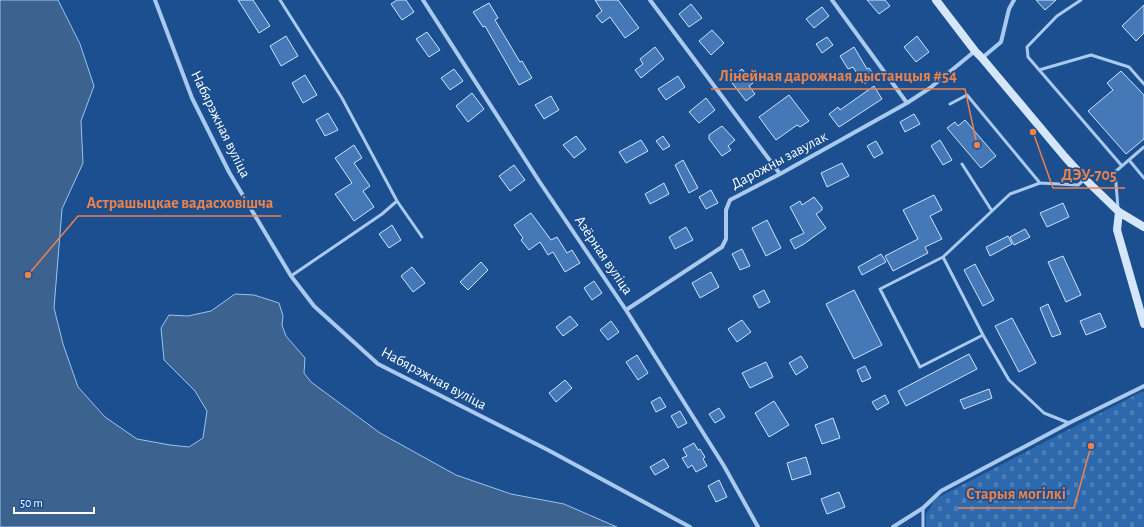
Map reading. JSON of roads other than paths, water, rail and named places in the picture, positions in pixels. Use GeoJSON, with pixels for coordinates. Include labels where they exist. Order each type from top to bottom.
{"type":"FeatureCollection","features":[{"type":"Feature","properties":{"kind":"street","name":"Набярэжная вуліца"},"geometry":{"type":"LineString","coordinates":[[155,0],[192,98],[229,172],[291,276],[314,306],[378,364],[548,450],[690,527]]}},
{"type":"Feature","properties":{"kind":"street","name":"Азёрная вуліца"},"geometry":{"type":"LineString","coordinates":[[423,0],[539,181],[626,310],[724,466],[758,527]]}},
{"type":"Feature","properties":{"kind":"street"},"geometry":{"type":"LineString","coordinates":[[650,0],[780,174]]}},
{"type":"Feature","properties":{"kind":"street"},"geometry":{"type":"LineString","coordinates":[[832,0],[907,103]]}},
{"type":"Feature","properties":{"kind":"street"},"geometry":{"type":"LineString","coordinates":[[936,0],[975,51],[1085,179],[1119,212],[1144,227]]}},
{"type":"Feature","properties":{"kind":"street"},"geometry":{"type":"LineString","coordinates":[[982,58],[1001,42],[1009,8],[1014,0]]}},
{"type":"Feature","properties":{"kind":"street","name":"Дарожны завулак"},"geometry":{"type":"LineString","coordinates":[[626,310],[722,248],[726,238],[726,210],[730,200],[780,174],[907,103],[930,88],[975,51]]}},
{"type":"Feature","properties":{"kind":"street"},"geometry":{"type":"LineString","coordinates":[[1119,212],[1116,230],[1144,324]]}},
{"type":"Feature","properties":{"kind":"street"},"geometry":{"type":"LineString","coordinates":[[893,527],[923,508],[941,491],[1069,423],[1144,386]]}},
{"type":"Feature","properties":{"kind":"lane"},"geometry":{"type":"LineString","coordinates":[[280,0],[342,98],[397,201],[422,237]]}},
{"type":"Feature","properties":{"kind":"lane"},"geometry":{"type":"LineString","coordinates":[[1081,0],[1056,16],[1028,47],[1028,57],[1122,166]]}},
{"type":"Feature","properties":{"kind":"lane"},"geometry":{"type":"LineString","coordinates":[[1039,70],[1091,55],[1129,67],[1144,84]]}},
{"type":"Feature","properties":{"kind":"lane"},"geometry":{"type":"LineString","coordinates":[[950,104],[967,95],[1040,183]]}},
{"type":"Feature","properties":{"kind":"lane"},"geometry":{"type":"LineString","coordinates":[[1119,212],[1115,172],[1144,147]]}},
{"type":"Feature","properties":{"kind":"lane"},"geometry":{"type":"LineString","coordinates":[[1129,160],[1144,178]]}},
{"type":"Feature","properties":{"kind":"lane"},"geometry":{"type":"LineString","coordinates":[[962,164],[992,211]]}},
{"type":"Feature","properties":{"kind":"lane"},"geometry":{"type":"LineString","coordinates":[[983,334],[920,366],[880,289],[943,257],[1010,194],[1040,183],[1078,185],[1085,179]]}},
{"type":"Feature","properties":{"kind":"lane"},"geometry":{"type":"LineString","coordinates":[[291,276],[382,214],[397,201]]}},
{"type":"Feature","properties":{"kind":"lane"},"geometry":{"type":"LineString","coordinates":[[943,257],[1009,380],[1044,413],[1069,423]]}},
{"type":"Feature","properties":{"kind":"lane"},"geometry":{"type":"LineString","coordinates":[[923,508],[923,527]]}},
{"type":"Feature","properties":{"kind":"place","name":"ДЭУ-705"},"geometry":{"type":"Point","coordinates":[1033,132]}},
{"type":"Feature","properties":{"kind":"place","name":"Лінейная дарожная дыстанцыя #54"},"geometry":{"type":"Point","coordinates":[977,145]}},
{"type":"Feature","properties":{"kind":"place","name":"Астрашыцкае вадасховішча"},"geometry":{"type":"Point","coordinates":[28,275]}},
{"type":"Feature","properties":{"kind":"place","name":"Старыя могілкі"},"geometry":{"type":"Point","coordinates":[1091,446]}}]}
